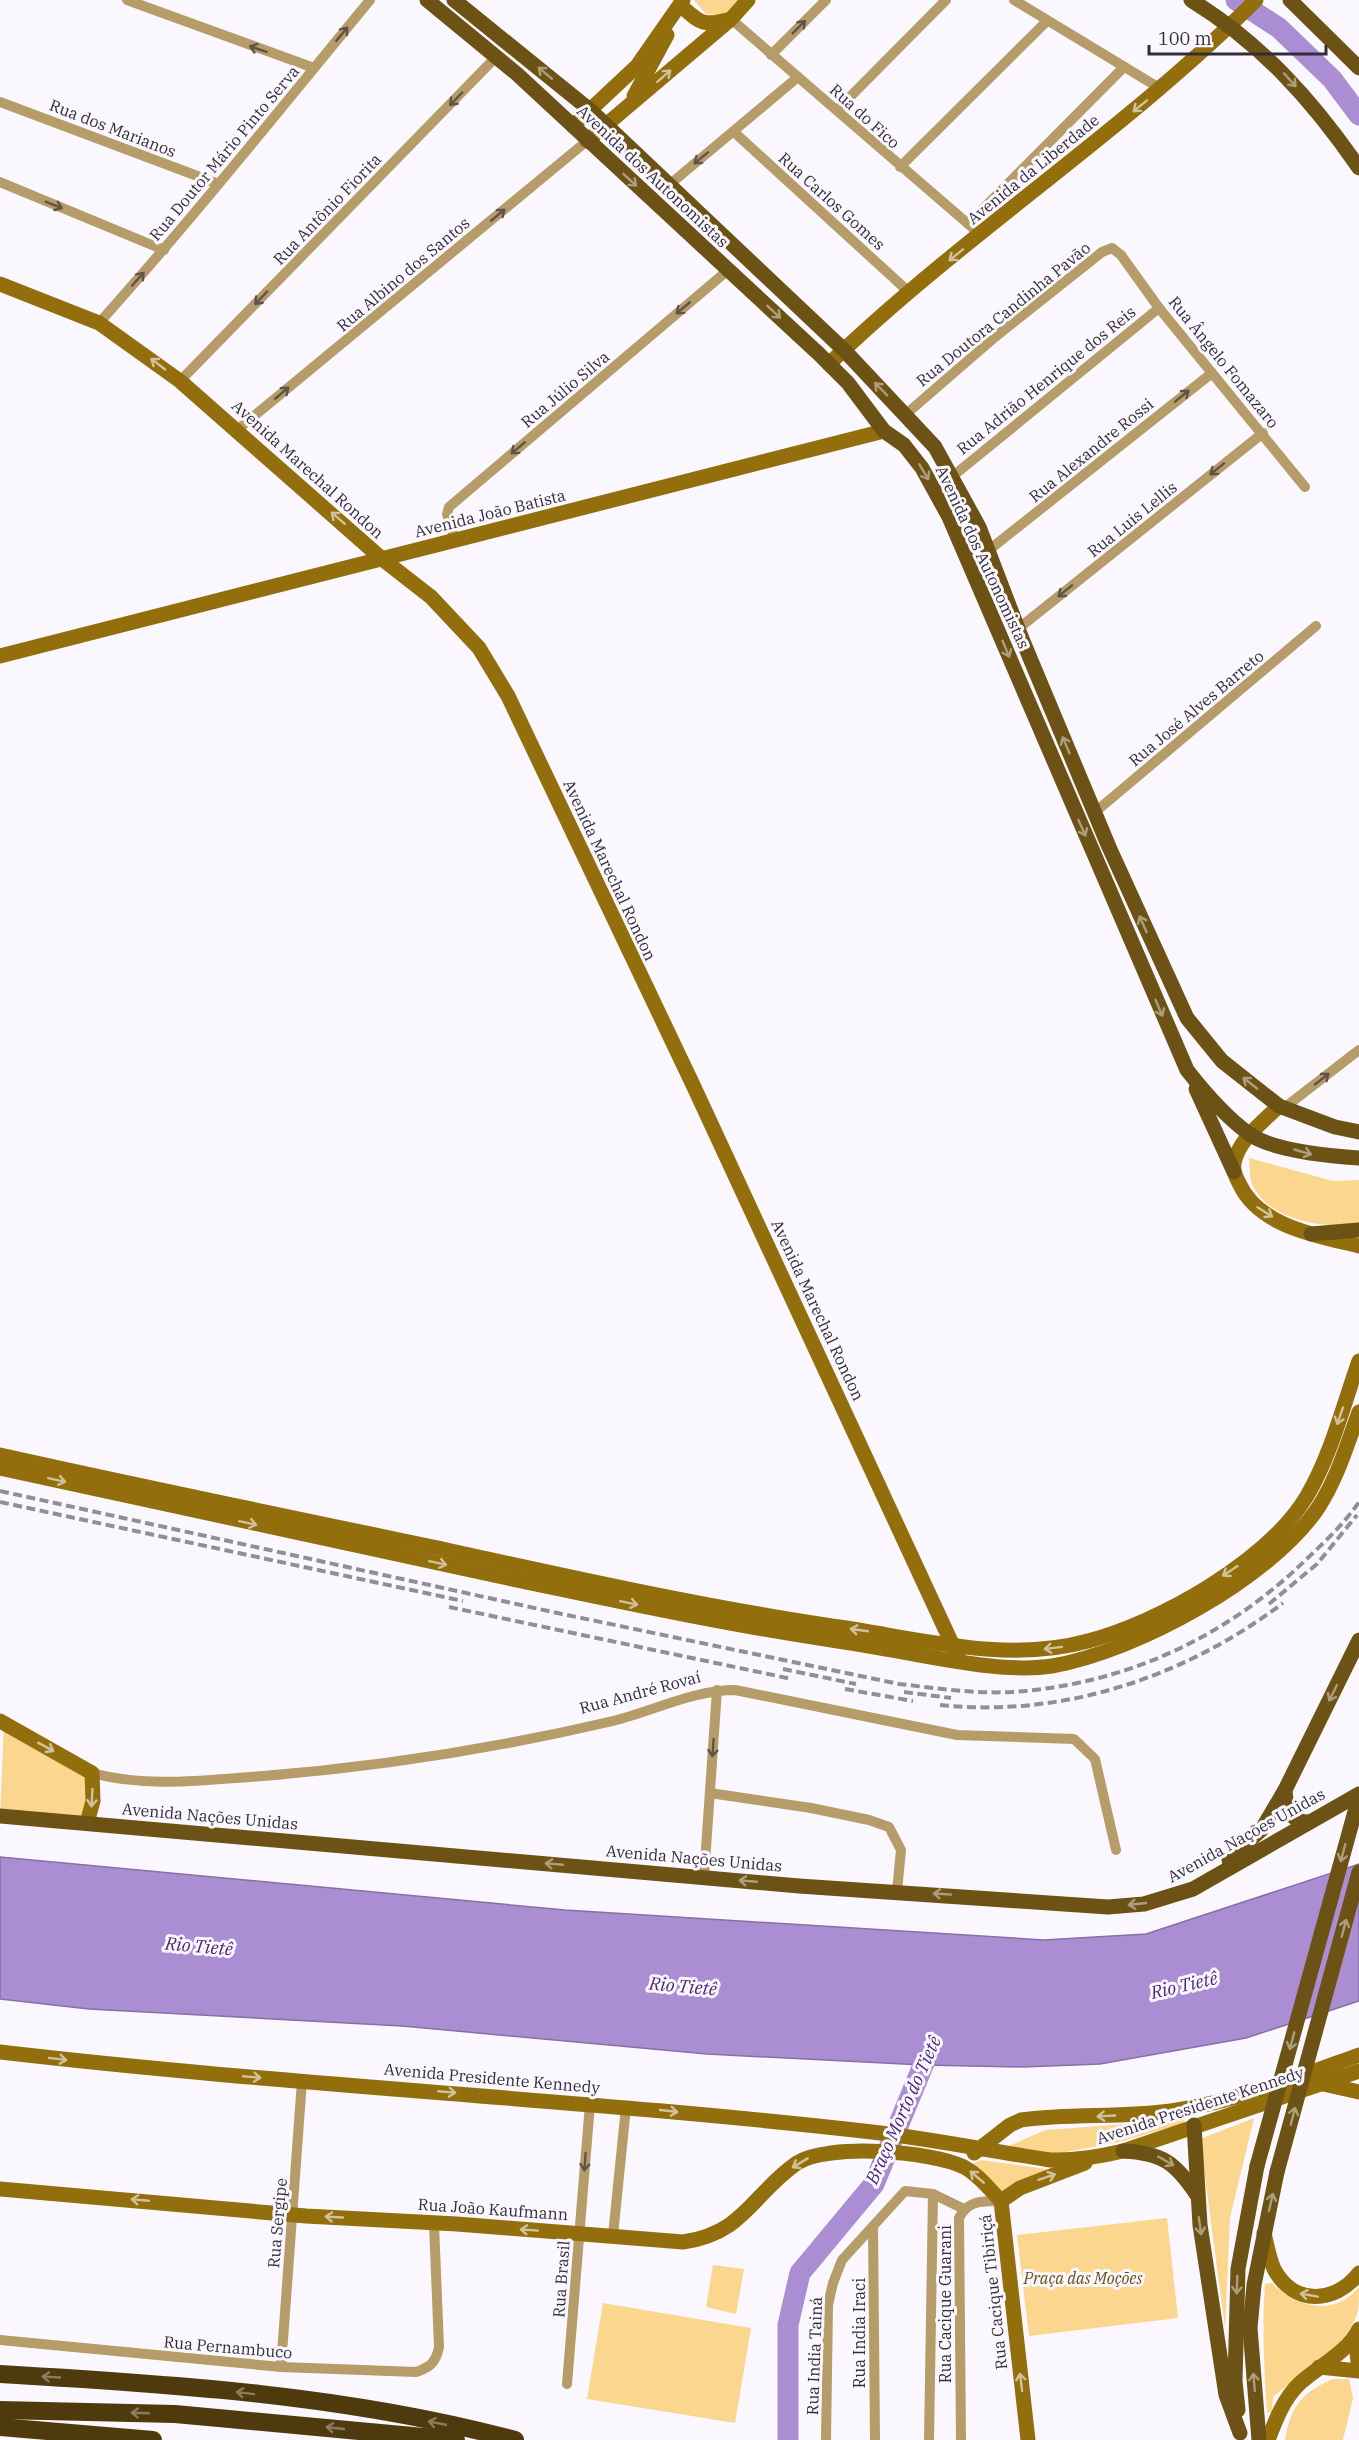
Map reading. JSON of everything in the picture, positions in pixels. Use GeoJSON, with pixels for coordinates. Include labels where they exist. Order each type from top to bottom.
{"type":"FeatureCollection","features":[{"type":"Feature","properties":{"kind":"highway"},"geometry":{"type":"LineString","coordinates":[[0,2374],[163,2383],[299,2399],[494,2434],[515,2440]]}},
{"type":"Feature","properties":{"kind":"highway"},"geometry":{"type":"LineString","coordinates":[[0,2410],[175,2415],[456,2440]]}},
{"type":"Feature","properties":{"kind":"highway"},"geometry":{"type":"LineString","coordinates":[[0,2427],[153,2440]]}},
{"type":"Feature","properties":{"kind":"highway"},"geometry":{"type":"LineString","coordinates":[[471,2440],[494,2434]]}},
{"type":"Feature","properties":{"kind":"main road","name":"Avenida dos Autonomistas"},"geometry":{"type":"LineString","coordinates":[[426,0],[496,57],[573,126],[829,364],[848,383],[884,431],[904,445],[922,468],[948,517],[1187,1070],[1218,1107],[1249,1135],[1311,1155],[1359,1158]]}},
{"type":"Feature","properties":{"kind":"main road","name":"Avenida dos Autonomistas"},"geometry":{"type":"LineString","coordinates":[[454,0],[590,110],[844,350],[935,447],[953,476],[989,550],[1094,813],[1187,1018],[1222,1060],[1282,1107],[1335,1127],[1359,1132]]}},
{"type":"Feature","properties":{"kind":"main road"},"geometry":{"type":"LineString","coordinates":[[587,141],[731,19],[748,0]]}},
{"type":"Feature","properties":{"kind":"main road"},"geometry":{"type":"LineString","coordinates":[[1191,0],[1232,26],[1275,63],[1329,124],[1359,168]]}},
{"type":"Feature","properties":{"kind":"main road","name":"Avenida da Liberdade"},"geometry":{"type":"LineString","coordinates":[[829,364],[909,293],[1161,89],[1232,26],[1256,0]]}},
{"type":"Feature","properties":{"kind":"main road"},"geometry":{"type":"LineString","coordinates":[[1290,0],[1358,66]]}},
{"type":"Feature","properties":{"kind":"main road"},"geometry":{"type":"LineString","coordinates":[[573,126],[637,66],[680,2]]}},
{"type":"Feature","properties":{"kind":"main road"},"geometry":{"type":"LineString","coordinates":[[680,2],[701,23],[713,24],[731,19]]}},
{"type":"Feature","properties":{"kind":"main road"},"geometry":{"type":"LineString","coordinates":[[629,106],[658,57],[680,2]]}},
{"type":"Feature","properties":{"kind":"main road","name":"Avenida Marechal Rondon"},"geometry":{"type":"LineString","coordinates":[[0,284],[99,323],[130,343],[180,381],[381,558],[431,597],[459,624],[479,648],[508,696],[960,1661]]}},
{"type":"Feature","properties":{"kind":"main road"},"geometry":{"type":"LineString","coordinates":[[884,431],[918,437],[935,447]]}},
{"type":"Feature","properties":{"kind":"main road","name":"Avenida João Batista"},"geometry":{"type":"LineString","coordinates":[[0,656],[884,431]]}},
{"type":"Feature","properties":{"kind":"main road"},"geometry":{"type":"LineString","coordinates":[[1187,1070],[1234,1172],[1253,1204],[1265,1213],[1311,1234],[1359,1246]]}},
{"type":"Feature","properties":{"kind":"main road"},"geometry":{"type":"LineString","coordinates":[[1234,1172],[1236,1158],[1249,1135],[1282,1107]]}},
{"type":"Feature","properties":{"kind":"main road"},"geometry":{"type":"LineString","coordinates":[[1311,1234],[1359,1230]]}},
{"type":"Feature","properties":{"kind":"main road"},"geometry":{"type":"LineString","coordinates":[[0,1455],[710,1606],[954,1644],[1029,1651],[1085,1642],[1146,1620],[1181,1601],[1258,1551],[1284,1528],[1313,1485],[1359,1361]]}},
{"type":"Feature","properties":{"kind":"main road"},"geometry":{"type":"LineString","coordinates":[[0,1468],[674,1613],[960,1661],[1032,1667],[1100,1654],[1150,1634],[1208,1601],[1264,1564],[1289,1543],[1313,1515],[1340,1466],[1359,1412]]}},
{"type":"Feature","properties":{"kind":"main road"},"geometry":{"type":"LineString","coordinates":[[1193,1889],[1251,1841],[1285,1790],[1359,1640]]}},
{"type":"Feature","properties":{"kind":"main road","name":"Rua André Rovaí"},"geometry":{"type":"LineString","coordinates":[[0,1721],[92,1773]]}},
{"type":"Feature","properties":{"kind":"main road"},"geometry":{"type":"LineString","coordinates":[[87,1823],[93,1801],[92,1773]]}},
{"type":"Feature","properties":{"kind":"main road"},"geometry":{"type":"LineString","coordinates":[[1285,1790],[1287,1809],[1292,1816],[1310,1822]]}},
{"type":"Feature","properties":{"kind":"main road"},"geometry":{"type":"LineString","coordinates":[[1240,2437],[1235,2381],[1238,2269],[1257,2166],[1359,1795]]}},
{"type":"Feature","properties":{"kind":"main road","name":"Avenida Nações Unidas"},"geometry":{"type":"LineString","coordinates":[[0,1816],[704,1877],[1108,1907],[1144,1904],[1193,1889],[1359,1795]]}},
{"type":"Feature","properties":{"kind":"main road"},"geometry":{"type":"LineString","coordinates":[[1259,2440],[1250,2328],[1254,2285],[1277,2172],[1359,1872]]}},
{"type":"Feature","properties":{"kind":"main road","name":"Avenida Presidente Kennedy"},"geometry":{"type":"LineString","coordinates":[[0,2052],[626,2107],[875,2133],[1050,2160],[1095,2158],[1123,2151],[1194,2125],[1359,2071]]}},
{"type":"Feature","properties":{"kind":"main road","name":"Avenida Presidente Kennedy"},"geometry":{"type":"LineString","coordinates":[[953,2164],[1020,2120],[1132,2115],[1206,2104],[1359,2055]]}},
{"type":"Feature","properties":{"kind":"main road"},"geometry":{"type":"LineString","coordinates":[[1323,2084],[1359,2092]]}},
{"type":"Feature","properties":{"kind":"main road"},"geometry":{"type":"LineString","coordinates":[[1206,2104],[1194,2125],[1197,2195],[1226,2395],[1240,2437]]}},
{"type":"Feature","properties":{"kind":"main road","name":"Rua João Kaufmann"},"geometry":{"type":"LineString","coordinates":[[0,2189],[683,2242],[704,2239],[735,2223],[781,2176],[799,2162],[818,2154],[856,2150],[953,2164]]}},
{"type":"Feature","properties":{"kind":"main road"},"geometry":{"type":"LineString","coordinates":[[1123,2151],[1148,2152],[1166,2160],[1174,2165],[1197,2195]]}},
{"type":"Feature","properties":{"kind":"main road"},"geometry":{"type":"LineString","coordinates":[[1001,2201],[1020,2188],[1095,2158]]}},
{"type":"Feature","properties":{"kind":"main road","name":"Rua Cacique Tibiriçá"},"geometry":{"type":"LineString","coordinates":[[953,2164],[974,2174],[1001,2201],[1028,2440]]}},
{"type":"Feature","properties":{"kind":"main road"},"geometry":{"type":"LineString","coordinates":[[1264,2231],[1275,2270],[1300,2294],[1315,2297],[1328,2296],[1344,2289],[1359,2273]]}},
{"type":"Feature","properties":{"kind":"main road"},"geometry":{"type":"LineString","coordinates":[[1318,2367],[1359,2370],[1357,2333]]}},
{"type":"Feature","properties":{"kind":"main road"},"geometry":{"type":"LineString","coordinates":[[1269,2440],[1284,2402],[1298,2385],[1357,2333]]}},
{"type":"Feature","properties":{"kind":"street"},"geometry":{"type":"LineString","coordinates":[[127,0],[314,68]]}},
{"type":"Feature","properties":{"kind":"street","name":"Rua Doutor Mário Pinto Serva"},"geometry":{"type":"LineString","coordinates":[[99,323],[164,250],[216,183],[370,0]]}},
{"type":"Feature","properties":{"kind":"street"},"geometry":{"type":"LineString","coordinates":[[771,55],[826,0]]}},
{"type":"Feature","properties":{"kind":"street"},"geometry":{"type":"LineString","coordinates":[[837,110],[946,0]]}},
{"type":"Feature","properties":{"kind":"street"},"geometry":{"type":"LineString","coordinates":[[1014,0],[1161,89]]}},
{"type":"Feature","properties":{"kind":"street","name":"Rua do Fico"},"geometry":{"type":"LineString","coordinates":[[731,19],[981,235]]}},
{"type":"Feature","properties":{"kind":"street"},"geometry":{"type":"LineString","coordinates":[[900,167],[1047,21]]}},
{"type":"Feature","properties":{"kind":"street","name":"Rua Antônio Fiorita"},"geometry":{"type":"LineString","coordinates":[[180,381],[496,57]]}},
{"type":"Feature","properties":{"kind":"street"},"geometry":{"type":"LineString","coordinates":[[968,224],[1124,67]]}},
{"type":"Feature","properties":{"kind":"street"},"geometry":{"type":"LineString","coordinates":[[669,185],[798,77]]}},
{"type":"Feature","properties":{"kind":"street","name":"Rua dos Marianos"},"geometry":{"type":"LineString","coordinates":[[0,102],[216,183]]}},
{"type":"Feature","properties":{"kind":"street","name":"Rua Carlos Gomes"},"geometry":{"type":"LineString","coordinates":[[734,132],[909,293]]}},
{"type":"Feature","properties":{"kind":"street","name":"Rua Albino dos Santos"},"geometry":{"type":"LineString","coordinates":[[237,430],[587,141]]}},
{"type":"Feature","properties":{"kind":"street"},"geometry":{"type":"LineString","coordinates":[[0,182],[164,250]]}},
{"type":"Feature","properties":{"kind":"street","name":"Rua Doutora Candinha Pavão"},"geometry":{"type":"LineString","coordinates":[[905,415],[995,337],[1102,252],[1112,248],[1121,255]]}},
{"type":"Feature","properties":{"kind":"street","name":"Rua Ângelo Fomazaro"},"geometry":{"type":"LineString","coordinates":[[1121,255],[1159,308],[1305,487]]}},
{"type":"Feature","properties":{"kind":"street","name":"Rua Júlio Silva"},"geometry":{"type":"LineString","coordinates":[[455,541],[447,514],[449,507],[728,270]]}},
{"type":"Feature","properties":{"kind":"street","name":"Rua Adrião Henrique dos Reis"},"geometry":{"type":"LineString","coordinates":[[953,476],[1159,308]]}},
{"type":"Feature","properties":{"kind":"street","name":"Rua Alexandre Rossi"},"geometry":{"type":"LineString","coordinates":[[989,550],[1212,373]]}},
{"type":"Feature","properties":{"kind":"street","name":"Rua Luis Lellis"},"geometry":{"type":"LineString","coordinates":[[1019,628],[1263,433]]}},
{"type":"Feature","properties":{"kind":"street","name":"Rua José Alves Barreto"},"geometry":{"type":"LineString","coordinates":[[1094,813],[1317,626]]}},
{"type":"Feature","properties":{"kind":"street"},"geometry":{"type":"LineString","coordinates":[[1282,1107],[1359,1050]]}},
{"type":"Feature","properties":{"kind":"street"},"geometry":{"type":"LineString","coordinates":[[704,1877],[717,1690]]}},
{"type":"Feature","properties":{"kind":"street","name":"Rua André Rovaí"},"geometry":{"type":"LineString","coordinates":[[92,1773],[131,1781],[194,1780],[304,1773],[394,1762],[484,1748],[614,1720],[717,1690],[762,1694],[957,1735],[1074,1739],[1095,1759],[1116,1850]]}},
{"type":"Feature","properties":{"kind":"street"},"geometry":{"type":"LineString","coordinates":[[710,1793],[812,1808],[869,1820],[889,1827],[901,1850],[897,1891]]}},
{"type":"Feature","properties":{"kind":"street","name":"Rua Sergipe"},"geometry":{"type":"LineString","coordinates":[[281,2367],[302,2080]]}},
{"type":"Feature","properties":{"kind":"street","name":"Rua Brasil"},"geometry":{"type":"LineString","coordinates":[[567,2385],[590,2104]]}},
{"type":"Feature","properties":{"kind":"street"},"geometry":{"type":"LineString","coordinates":[[613,2235],[626,2107]]}},
{"type":"Feature","properties":{"kind":"street","name":"Rua India Tainá"},"geometry":{"type":"LineString","coordinates":[[826,2440],[828,2305],[842,2260],[905,2191],[933,2194]]}},
{"type":"Feature","properties":{"kind":"street"},"geometry":{"type":"LineString","coordinates":[[933,2194],[964,2208]]}},
{"type":"Feature","properties":{"kind":"street","name":"Rua Cacique Guarani"},"geometry":{"type":"LineString","coordinates":[[929,2440],[933,2194]]}},
{"type":"Feature","properties":{"kind":"street","name":"Rua Cacique Guarani"},"geometry":{"type":"LineString","coordinates":[[961,2440],[957,2232],[959,2218],[964,2208],[983,2200],[1001,2201]]}},
{"type":"Feature","properties":{"kind":"street","name":"Rua Pernambuco"},"geometry":{"type":"LineString","coordinates":[[0,2340],[281,2367],[416,2372],[428,2367],[436,2360],[439,2347],[434,2224]]}},
{"type":"Feature","properties":{"kind":"street","name":"Rua India Iraci"},"geometry":{"type":"LineString","coordinates":[[873,2226],[875,2440]]}},
{"type":"Feature","properties":{"kind":"green space"},"geometry":{"type":"Polygon","coordinates":[[[694,0],[740,0],[726,16],[706,14],[694,0]]]}},
{"type":"Feature","properties":{"kind":"green space"},"geometry":{"type":"Polygon","coordinates":[[[1249,1158],[1333,1181],[1359,1180],[1359,1224],[1330,1225],[1285,1215],[1261,1198],[1253,1186],[1249,1158]]]}},
{"type":"Feature","properties":{"kind":"green space"},"geometry":{"type":"Polygon","coordinates":[[[4,1724],[92,1773],[87,1823],[0,1816],[4,1724]]]}},
{"type":"Feature","properties":{"kind":"green space"},"geometry":{"type":"Polygon","coordinates":[[[1186,2115],[1183,2124],[1115,2143],[1055,2154],[1006,2147],[1046,2130],[1141,2123],[1186,2115]]]}},
{"type":"Feature","properties":{"kind":"green space"},"geometry":{"type":"Polygon","coordinates":[[[1254,2118],[1230,2218],[1225,2328],[1200,2139],[1254,2118]]]}},
{"type":"Feature","properties":{"kind":"green space"},"geometry":{"type":"Polygon","coordinates":[[[981,2160],[1048,2170],[1001,2193],[972,2164],[981,2160]]]}},
{"type":"Feature","properties":{"kind":"green space","name":"Praça das Moções"},"geometry":{"type":"Polygon","coordinates":[[[1167,2218],[1178,2318],[1029,2336],[1017,2235],[1167,2218]]]}},
{"type":"Feature","properties":{"kind":"green space"},"geometry":{"type":"Polygon","coordinates":[[[713,2265],[744,2269],[736,2314],[706,2307],[713,2265]]]}},
{"type":"Feature","properties":{"kind":"green space"},"geometry":{"type":"Polygon","coordinates":[[[1272,2283],[1292,2298],[1315,2306],[1339,2303],[1359,2287],[1359,2302],[1352,2325],[1344,2337],[1322,2359],[1273,2397],[1272,2412],[1267,2413],[1264,2300],[1265,2284],[1272,2283]]]}},
{"type":"Feature","properties":{"kind":"green space"},"geometry":{"type":"Polygon","coordinates":[[[603,2303],[751,2328],[735,2423],[587,2399],[603,2303]]]}},
{"type":"Feature","properties":{"kind":"green space"},"geometry":{"type":"Polygon","coordinates":[[[1333,2379],[1349,2379],[1353,2398],[1343,2440],[1285,2440],[1290,2418],[1299,2402],[1313,2389],[1333,2379]]]}},
{"type":"Feature","properties":{"kind":"water","name":"Rio Tietê"},"geometry":{"type":"Polygon","coordinates":[[[0,1857],[565,1910],[1044,1940],[1146,1934],[1359,1864],[1359,2001],[1246,2038],[1100,2064],[1023,2067],[923,2065],[707,2054],[402,2026],[89,2009],[0,1999],[0,1857]]]}},
{"type":"Feature","properties":{"kind":"waterway"},"geometry":{"type":"LineString","coordinates":[[1236,0],[1279,28],[1332,79],[1359,115]]}},
{"type":"Feature","properties":{"kind":"waterway","name":"Braço Morto do Tietê"},"geometry":{"type":"LineString","coordinates":[[788,2440],[788,2325],[800,2273],[874,2184],[934,2039]]}},
{"type":"Feature","properties":{"kind":"railway"},"geometry":{"type":"LineString","coordinates":[[0,1491],[562,1614],[899,1684],[984,1692],[1051,1688],[1090,1680],[1127,1670],[1198,1639],[1264,1597],[1320,1547],[1359,1502]]}},
{"type":"Feature","properties":{"kind":"railway"},"geometry":{"type":"LineString","coordinates":[[0,1502],[463,1601]]}},
{"type":"Feature","properties":{"kind":"railway"},"geometry":{"type":"LineString","coordinates":[[1269,1604],[1317,1564],[1357,1515]]}},
{"type":"Feature","properties":{"kind":"railway"},"geometry":{"type":"LineString","coordinates":[[940,1705],[986,1707],[1032,1705],[1077,1698],[1121,1687],[1205,1652],[1245,1629],[1283,1603]]}},
{"type":"Feature","properties":{"kind":"railway"},"geometry":{"type":"LineString","coordinates":[[449,1607],[792,1679]]}},
{"type":"Feature","properties":{"kind":"railway"},"geometry":{"type":"LineString","coordinates":[[783,1669],[856,1684]]}},
{"type":"Feature","properties":{"kind":"railway"},"geometry":{"type":"LineString","coordinates":[[845,1689],[913,1701]]}},
{"type":"Feature","properties":{"kind":"railway"},"geometry":{"type":"LineString","coordinates":[[904,1692],[951,1698]]}}]}
